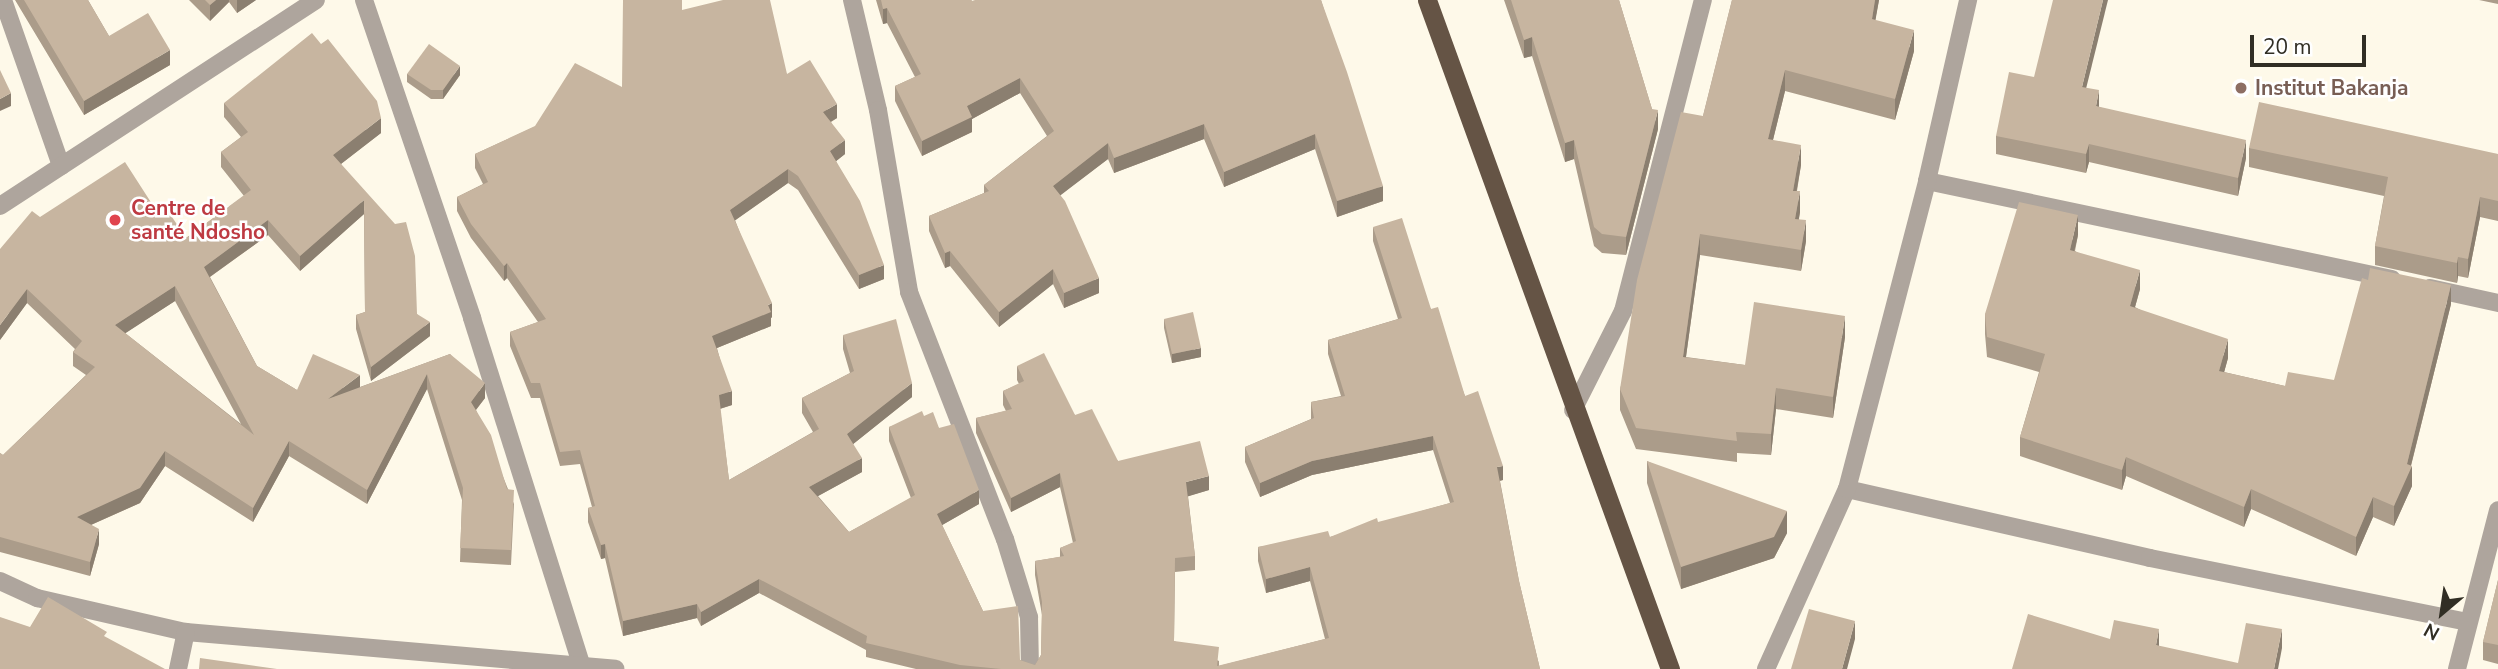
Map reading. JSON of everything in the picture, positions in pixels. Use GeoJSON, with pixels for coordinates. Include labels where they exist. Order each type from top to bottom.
{"type":"FeatureCollection","features":[{"type":"Feature","properties":{"kind":"highway"},"geometry":{"type":"LineString","coordinates":[[1427,0],[1573,410],[1670,669]]}},
{"type":"Feature","properties":{"kind":"street"},"geometry":{"type":"LineString","coordinates":[[3,0],[61,166]]}},
{"type":"Feature","properties":{"kind":"street"},"geometry":{"type":"LineString","coordinates":[[0,206],[316,0]]}},
{"type":"Feature","properties":{"kind":"street"},"geometry":{"type":"LineString","coordinates":[[363,0],[472,318],[583,668]]}},
{"type":"Feature","properties":{"kind":"street"},"geometry":{"type":"LineString","coordinates":[[852,0],[878,110],[909,292],[1017,575],[1029,617],[1030,669]]}},
{"type":"Feature","properties":{"kind":"street"},"geometry":{"type":"LineString","coordinates":[[1573,410],[1623,311],[1703,0]]}},
{"type":"Feature","properties":{"kind":"street"},"geometry":{"type":"LineString","coordinates":[[1766,669],[1847,489],[1927,181],[1968,0]]}},
{"type":"Feature","properties":{"kind":"street"},"geometry":{"type":"LineString","coordinates":[[1927,181],[2498,303]]}},
{"type":"Feature","properties":{"kind":"street"},"geometry":{"type":"LineString","coordinates":[[1847,489],[2150,558],[2468,622]]}},
{"type":"Feature","properties":{"kind":"street"},"geometry":{"type":"LineString","coordinates":[[2457,669],[2498,510]]}},
{"type":"Feature","properties":{"kind":"street"},"geometry":{"type":"LineString","coordinates":[[0,581],[37,598],[186,632],[615,669]]}},
{"type":"Feature","properties":{"kind":"street"},"geometry":{"type":"LineString","coordinates":[[178,669],[186,632]]}},
{"type":"Feature","properties":{"kind":"building"},"geometry":{"type":"Polygon","coordinates":[[[24,0],[88,0],[109,36],[148,13],[170,50],[84,101],[24,0]]]}},
{"type":"Feature","properties":{"kind":"building"},"geometry":{"type":"Polygon","coordinates":[[[623,0],[682,0],[682,10],[723,0],[770,0],[787,74],[810,60],[837,104],[823,112],[845,140],[830,151],[860,201],[884,265],[859,275],[798,176],[788,169],[730,210],[772,303],[768,305],[771,312],[712,336],[732,391],[719,395],[729,480],[819,429],[802,398],[854,371],[843,335],[896,319],[912,383],[847,434],[862,458],[809,487],[849,532],[915,495],[889,427],[922,411],[924,416],[933,412],[939,428],[954,424],[979,490],[937,514],[983,611],[1018,606],[1020,660],[1035,665],[1041,655],[1042,602],[1035,561],[1064,556],[1060,548],[1076,541],[1060,473],[1011,498],[976,418],[1012,409],[1003,391],[1024,381],[1017,366],[1044,353],[1075,415],[1092,409],[1118,461],[1200,441],[1209,476],[1186,482],[1195,556],[1175,558],[1174,641],[1219,647],[1217,666],[1329,638],[1310,567],[1266,579],[1258,547],[1328,531],[1330,537],[1377,518],[1378,522],[1454,502],[1433,436],[1312,461],[1260,483],[1245,447],[1314,418],[1311,402],[1345,396],[1328,340],[1402,318],[1373,227],[1402,218],[1431,309],[1438,307],[1465,396],[1478,391],[1503,466],[1497,467],[1519,581],[1540,669],[1001,669],[960,665],[866,643],[867,636],[759,579],[701,612],[697,604],[623,621],[605,544],[601,545],[588,508],[595,506],[580,450],[560,452],[540,383],[531,383],[510,332],[546,319],[507,263],[504,266],[471,224],[457,197],[488,182],[475,154],[535,126],[575,63],[622,87],[623,0]]]}},
{"type":"Feature","properties":{"kind":"building"},"geometry":{"type":"Polygon","coordinates":[[[881,0],[1321,0],[1383,186],[1337,201],[1315,134],[1224,172],[1204,124],[1114,158],[1108,143],[1053,186],[1065,201],[1099,278],[1064,293],[1053,269],[999,312],[950,251],[945,253],[929,216],[989,191],[984,185],[1054,131],[1020,78],[967,106],[972,117],[922,141],[895,86],[921,74],[887,8],[883,9],[881,0]]]}},
{"type":"Feature","properties":{"kind":"building"},"geometry":{"type":"Polygon","coordinates":[[[1511,0],[1619,0],[1652,109],[1658,110],[1626,237],[1602,234],[1594,227],[1574,140],[1565,143],[1532,37],[1524,40],[1511,0]]]}},
{"type":"Feature","properties":{"kind":"building"},"geometry":{"type":"Polygon","coordinates":[[[1732,0],[1875,0],[1872,19],[1914,30],[1895,99],[1785,70],[1768,139],[1801,145],[1793,191],[1800,191],[1795,219],[1806,220],[1801,250],[1700,234],[1683,357],[1745,365],[1754,302],[1845,316],[1833,397],[1776,388],[1771,434],[1736,432],[1737,441],[1636,428],[1620,389],[1637,280],[1681,112],[1703,116],[1732,0]]]}},
{"type":"Feature","properties":{"kind":"building"},"geometry":{"type":"Polygon","coordinates":[[[2053,0],[2103,0],[2082,87],[2099,90],[2096,106],[2246,140],[2238,178],[2089,144],[2086,154],[1996,136],[2009,72],[2034,77],[2053,0]]]}},
{"type":"Feature","properties":{"kind":"building"},"geometry":{"type":"Polygon","coordinates":[[[312,33],[321,44],[328,39],[377,101],[381,118],[333,155],[395,224],[406,222],[415,256],[417,314],[430,322],[371,367],[356,315],[365,312],[364,200],[300,256],[268,220],[204,267],[257,366],[297,390],[313,354],[360,375],[328,399],[450,354],[485,383],[471,402],[491,435],[507,489],[514,490],[511,550],[460,548],[463,488],[427,374],[367,490],[289,441],[253,508],[165,451],[140,488],[77,517],[99,529],[90,562],[0,537],[0,453],[3,455],[95,367],[73,352],[82,341],[27,289],[0,325],[0,249],[32,211],[40,217],[125,162],[154,207],[162,202],[186,238],[251,190],[221,152],[248,132],[224,103],[312,33]],[[175,286],[115,325],[254,435],[175,286]]]}},
{"type":"Feature","properties":{"kind":"building"},"geometry":{"type":"Polygon","coordinates":[[[429,44],[460,66],[443,90],[431,90],[407,74],[429,44]]]}},
{"type":"Feature","properties":{"kind":"building"},"geometry":{"type":"Polygon","coordinates":[[[0,70],[11,93],[0,99],[0,70]]]}},
{"type":"Feature","properties":{"kind":"building"},"geometry":{"type":"Polygon","coordinates":[[[2259,102],[2498,154],[2498,201],[2480,197],[2468,259],[2458,257],[2457,263],[2375,246],[2388,177],[2249,148],[2259,102]]]}},
{"type":"Feature","properties":{"kind":"building"},"geometry":{"type":"Polygon","coordinates":[[[2019,202],[2078,215],[2070,250],[2140,270],[2130,306],[2228,339],[2219,371],[2285,386],[2288,372],[2334,380],[2362,278],[2368,280],[2370,268],[2451,285],[2407,464],[2412,466],[2394,506],[2373,497],[2356,537],[2251,489],[2244,507],[2126,457],[2122,470],[2020,437],[2045,354],[1987,337],[1985,314],[2019,202]]]}},
{"type":"Feature","properties":{"kind":"building"},"geometry":{"type":"Polygon","coordinates":[[[1193,312],[1201,348],[1172,354],[1164,319],[1193,312]]]}},
{"type":"Feature","properties":{"kind":"building"},"geometry":{"type":"Polygon","coordinates":[[[1647,461],[1787,511],[1774,537],[1681,567],[1647,461]]]}},
{"type":"Feature","properties":{"kind":"building"},"geometry":{"type":"Polygon","coordinates":[[[2498,580],[2498,645],[2483,642],[2498,580]]]}},
{"type":"Feature","properties":{"kind":"building"},"geometry":{"type":"Polygon","coordinates":[[[48,597],[107,632],[104,636],[165,669],[0,669],[0,617],[30,627],[48,597]]]}},
{"type":"Feature","properties":{"kind":"building"},"geometry":{"type":"Polygon","coordinates":[[[1809,609],[1855,621],[1842,669],[1791,669],[1809,609]]]}},
{"type":"Feature","properties":{"kind":"building"},"geometry":{"type":"Polygon","coordinates":[[[2028,614],[2110,639],[2114,620],[2159,629],[2156,645],[2238,663],[2246,623],[2282,629],[2274,669],[2012,669],[2028,614]]]}},
{"type":"Feature","properties":{"kind":"building"},"geometry":{"type":"Polygon","coordinates":[[[200,658],[277,669],[199,669],[200,658]]]}},
{"type":"Feature","properties":{"kind":"place","name":"Institut Bakanja"},"geometry":{"type":"Point","coordinates":[2241,88]}},
{"type":"Feature","properties":{"kind":"place","name":"Centre de santé Ndosho"},"geometry":{"type":"Point","coordinates":[115,220]}}]}
